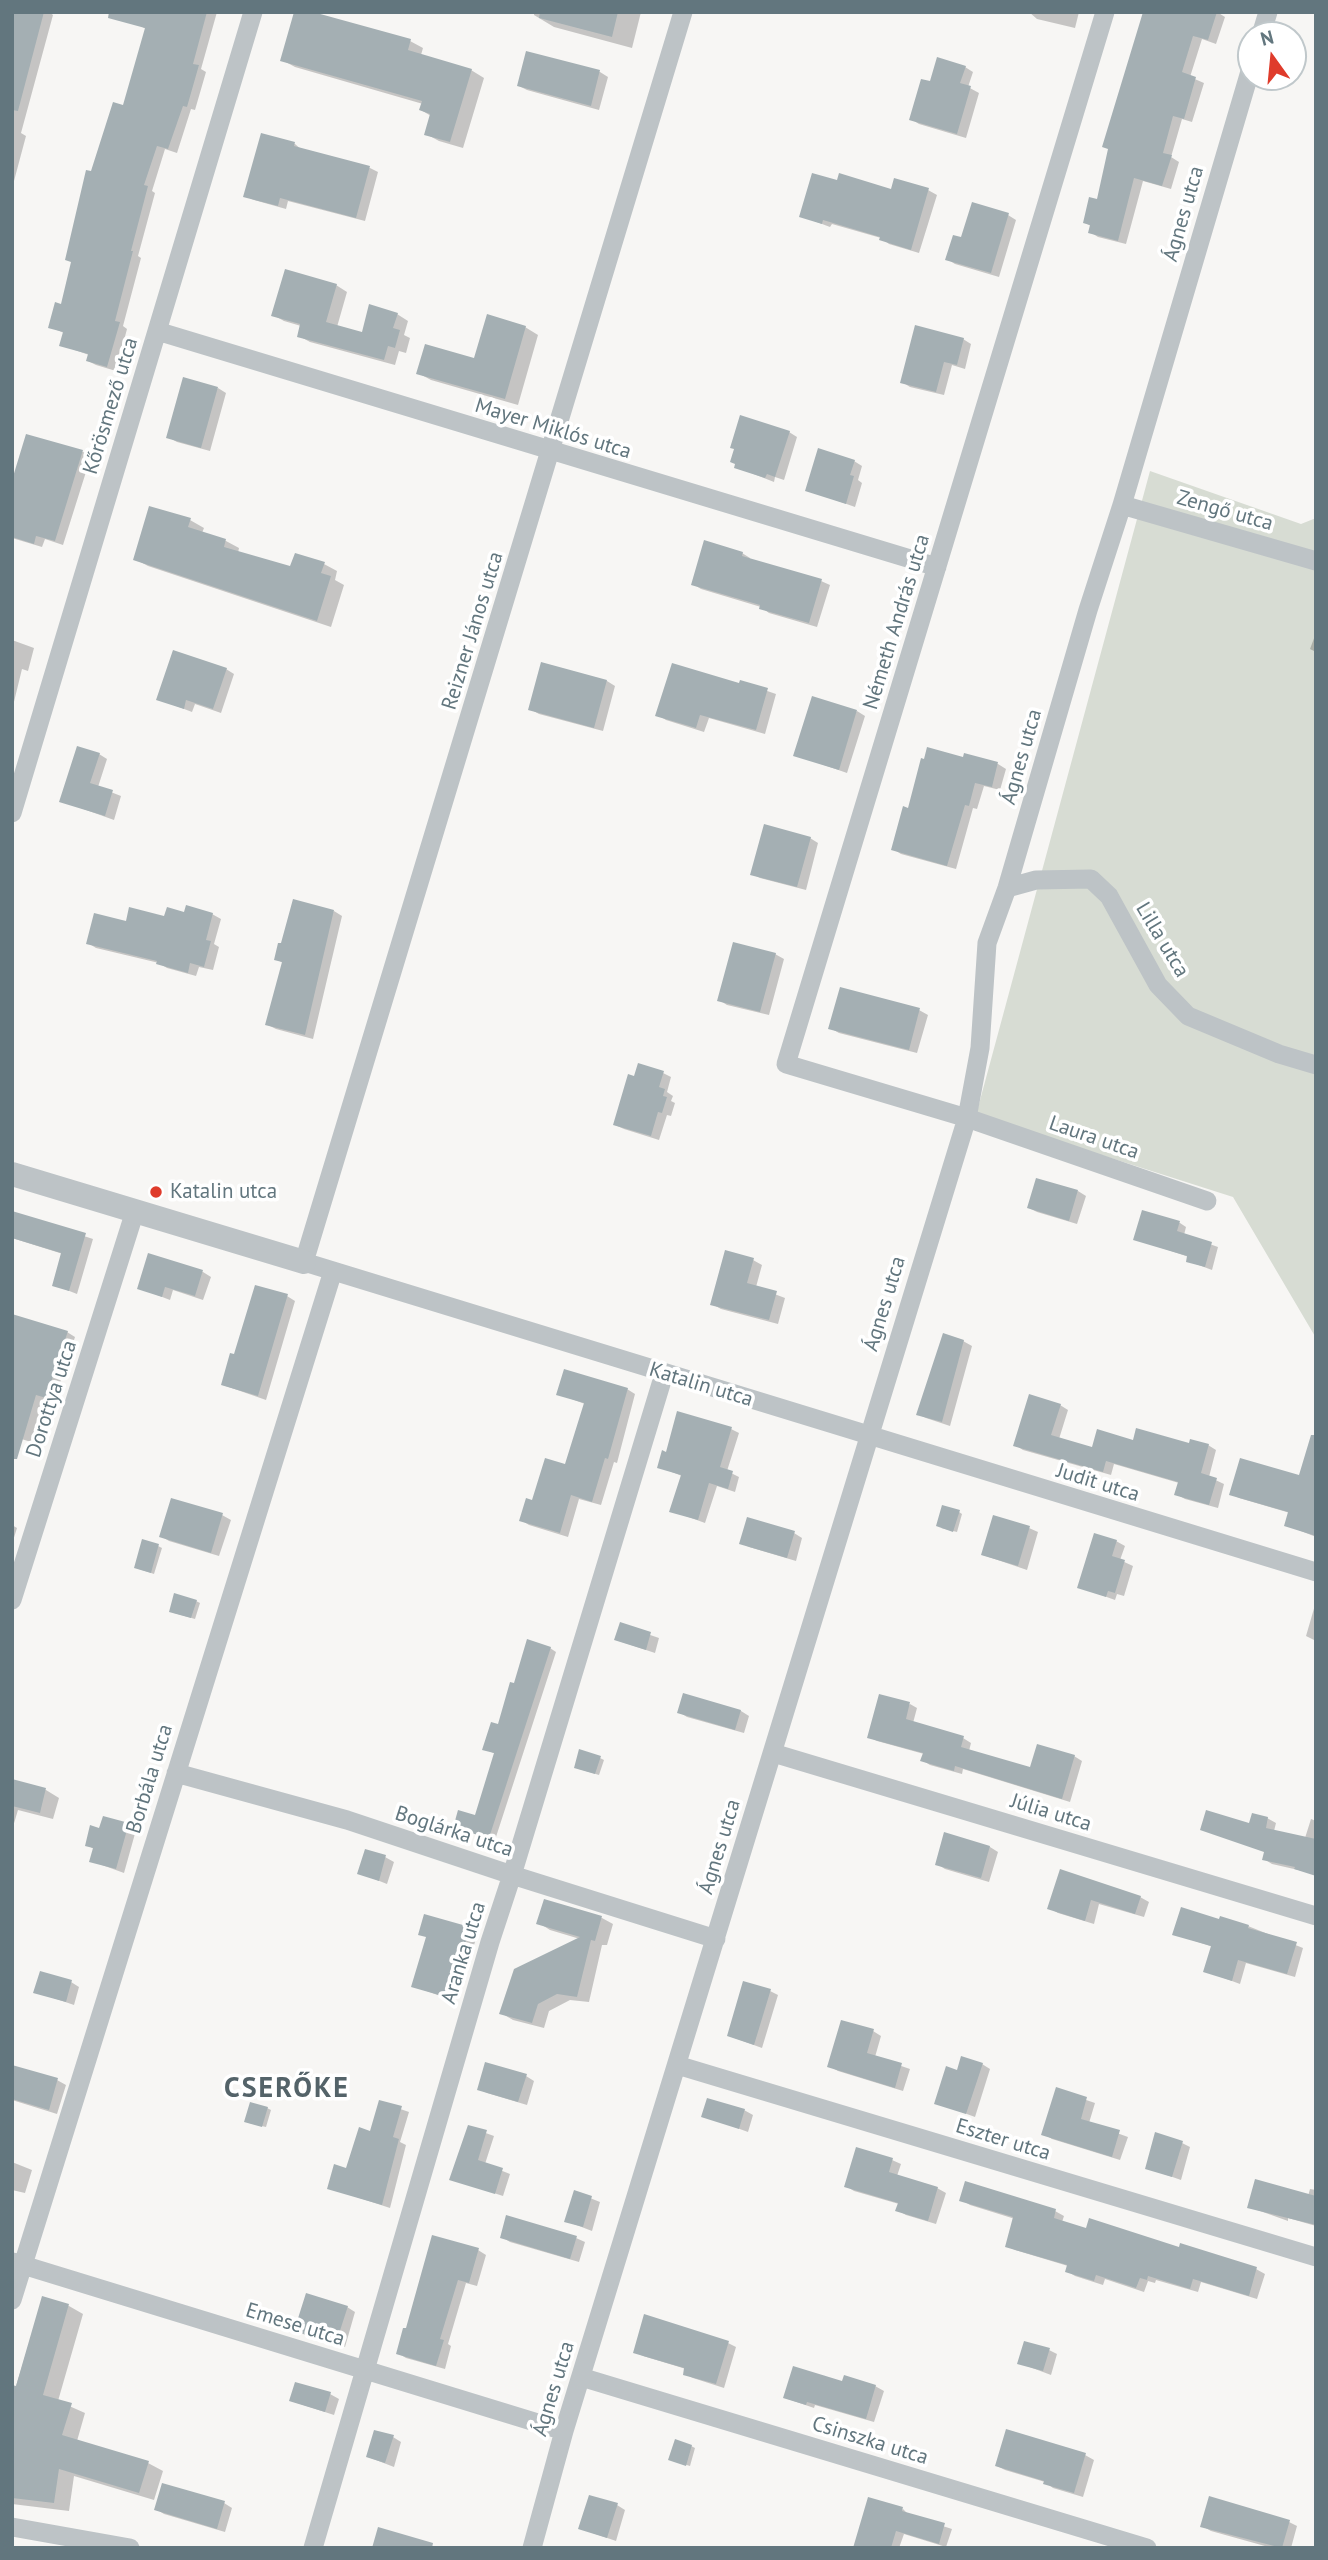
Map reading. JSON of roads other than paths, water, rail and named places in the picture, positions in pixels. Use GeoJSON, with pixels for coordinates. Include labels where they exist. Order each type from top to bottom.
{"type":"FeatureCollection","features":[{"type":"Feature","properties":{"kind":"street","name":"Kőrösmező utca"},"geometry":{"type":"LineString","coordinates":[[12,813],[253,12]]}},
{"type":"Feature","properties":{"kind":"street","name":"Reizner János utca"},"geometry":{"type":"LineString","coordinates":[[304,1262],[684,12]]}},
{"type":"Feature","properties":{"kind":"street","name":"Németh András utca"},"geometry":{"type":"LineString","coordinates":[[967,1118],[786,1064],[1105,12]]}},
{"type":"Feature","properties":{"kind":"street","name":"Ágnes utca"},"geometry":{"type":"LineString","coordinates":[[534,2547],[564,2431],[967,1118],[980,1048],[987,943],[1007,888],[1244,91]]}},
{"type":"Feature","properties":{"kind":"street","name":"Mayer Miklós utca"},"geometry":{"type":"LineString","coordinates":[[157,331],[937,567]]}},
{"type":"Feature","properties":{"kind":"street","name":"Zengő utca"},"geometry":{"type":"LineString","coordinates":[[1122,505],[1316,561]]}},
{"type":"Feature","properties":{"kind":"street","name":"Lilla utca"},"geometry":{"type":"LineString","coordinates":[[1007,888],[1036,880],[1091,879],[1109,895],[1158,985],[1188,1016],[1279,1054],[1316,1065]]}},
{"type":"Feature","properties":{"kind":"street","name":"Laura utca"},"geometry":{"type":"LineString","coordinates":[[967,1118],[1207,1201]]}},
{"type":"Feature","properties":{"kind":"street","name":"Katalin utca"},"geometry":{"type":"LineString","coordinates":[[12,1174],[868,1436]]}},
{"type":"Feature","properties":{"kind":"street","name":"Dorottya utca"},"geometry":{"type":"LineString","coordinates":[[12,1600],[135,1211]]}},
{"type":"Feature","properties":{"kind":"street","name":"Borbála utca"},"geometry":{"type":"LineString","coordinates":[[12,2300],[18,2264],[176,1773],[333,1271]]}},
{"type":"Feature","properties":{"kind":"street","name":"Aranka utca"},"geometry":{"type":"LineString","coordinates":[[313,2548],[490,1942],[664,1374]]}},
{"type":"Feature","properties":{"kind":"street","name":"Judit utca"},"geometry":{"type":"LineString","coordinates":[[868,1436],[1316,1572]]}},
{"type":"Feature","properties":{"kind":"street","name":"Júlia utca"},"geometry":{"type":"LineString","coordinates":[[773,1753],[1316,1916]]}},
{"type":"Feature","properties":{"kind":"street","name":"Boglárka utca"},"geometry":{"type":"LineString","coordinates":[[176,1773],[347,1820],[716,1939]]}},
{"type":"Feature","properties":{"kind":"street","name":"Eszter utca"},"geometry":{"type":"LineString","coordinates":[[677,2066],[1316,2257]]}},
{"type":"Feature","properties":{"kind":"street","name":"Emese utca"},"geometry":{"type":"LineString","coordinates":[[18,2264],[564,2431]]}},
{"type":"Feature","properties":{"kind":"street","name":"Csinszka utca"},"geometry":{"type":"LineString","coordinates":[[581,2377],[1147,2548]]}},
{"type":"Feature","properties":{"kind":"street"},"geometry":{"type":"LineString","coordinates":[[12,2528],[131,2548]]}},
{"type":"Feature","properties":{"kind":"place","name":"Katalin utca"},"geometry":{"type":"Point","coordinates":[156,1192]}},
{"type":"Feature","properties":{"kind":"district","name":"CSERŐKE"},"geometry":{"type":"Point","coordinates":[287,2089]}}]}
